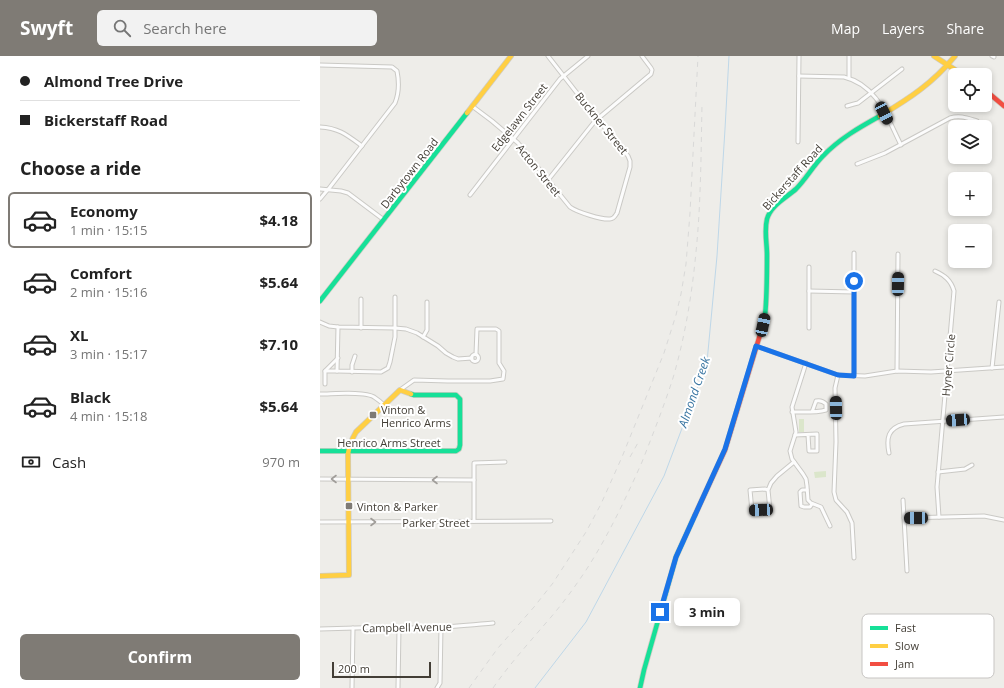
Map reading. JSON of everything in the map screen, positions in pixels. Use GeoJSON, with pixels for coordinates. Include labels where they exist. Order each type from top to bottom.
{"type":"FeatureCollection","features":[{"type":"Feature","properties":{"kind":"street","name":"Darbytown Road"},"geometry":{"type":"LineString","coordinates":[[320,301],[511,56]]}},
{"type":"Feature","properties":{"kind":"street","name":"Buckner Street"},"geometry":{"type":"LineString","coordinates":[[548,56],[628,156],[630,161],[630,167],[617,213],[615,217],[611,219]]}},
{"type":"Feature","properties":{"kind":"street","name":"Edgelawn Street"},"geometry":{"type":"LineString","coordinates":[[470,196],[554,86],[588,56]]}},
{"type":"Feature","properties":{"kind":"street"},"geometry":{"type":"LineString","coordinates":[[548,180],[597,118],[649,77],[652,72],[651,68],[642,56]]}},
{"type":"Feature","properties":{"kind":"street"},"geometry":{"type":"LineString","coordinates":[[798,142],[799,56]]}},
{"type":"Feature","properties":{"kind":"street"},"geometry":{"type":"LineString","coordinates":[[849,56],[849,78]]}},
{"type":"Feature","properties":{"kind":"street"},"geometry":{"type":"LineString","coordinates":[[934,56],[952,68]]}},
{"type":"Feature","properties":{"kind":"street","name":"Bickerstaff Road"},"geometry":{"type":"LineString","coordinates":[[640,688],[674,564],[725,450],[763,325],[766,310],[766,223],[770,212],[798,187],[817,162],[831,148],[846,136],[884,113],[930,82],[955,56]]}},
{"type":"Feature","properties":{"kind":"street"},"geometry":{"type":"LineString","coordinates":[[320,65],[392,67],[397,71],[398,91],[395,103],[320,199]]}},
{"type":"Feature","properties":{"kind":"street"},"geometry":{"type":"LineString","coordinates":[[847,106],[858,103],[902,69]]}},
{"type":"Feature","properties":{"kind":"street"},"geometry":{"type":"LineString","coordinates":[[799,76],[844,77],[860,83],[876,98],[901,144]]}},
{"type":"Feature","properties":{"kind":"street"},"geometry":{"type":"LineString","coordinates":[[992,96],[1004,106]]}},
{"type":"Feature","properties":{"kind":"street","name":"Acton Street"},"geometry":{"type":"LineString","coordinates":[[472,106],[518,143],[566,203],[573,209],[605,219],[611,219]]}},
{"type":"Feature","properties":{"kind":"street"},"geometry":{"type":"LineString","coordinates":[[857,164],[885,153],[950,118],[956,116],[976,120]]}},
{"type":"Feature","properties":{"kind":"street"},"geometry":{"type":"LineString","coordinates":[[320,127],[339,131],[362,146]]}},
{"type":"Feature","properties":{"kind":"street"},"geometry":{"type":"LineString","coordinates":[[320,189],[341,191],[348,194],[384,220]]}},
{"type":"Feature","properties":{"kind":"street"},"geometry":{"type":"LineString","coordinates":[[854,253],[854,376]]}},
{"type":"Feature","properties":{"kind":"street"},"geometry":{"type":"LineString","coordinates":[[898,254],[898,371]]}},
{"type":"Feature","properties":{"kind":"street"},"geometry":{"type":"LineString","coordinates":[[810,267],[810,328]]}},
{"type":"Feature","properties":{"kind":"street","name":"Hyner Circle"},"geometry":{"type":"LineString","coordinates":[[934,271],[943,275],[949,280],[954,291],[937,487],[939,517]]}},
{"type":"Feature","properties":{"kind":"street"},"geometry":{"type":"LineString","coordinates":[[809,291],[854,292]]}},
{"type":"Feature","properties":{"kind":"street"},"geometry":{"type":"LineString","coordinates":[[325,371],[381,372],[388,368],[395,336],[395,296]]}},
{"type":"Feature","properties":{"kind":"street"},"geometry":{"type":"LineString","coordinates":[[361,299],[361,328]]}},
{"type":"Feature","properties":{"kind":"street"},"geometry":{"type":"LineString","coordinates":[[423,337],[427,330],[427,302]]}},
{"type":"Feature","properties":{"kind":"street"},"geometry":{"type":"LineString","coordinates":[[992,368],[999,302]]}},
{"type":"Feature","properties":{"kind":"street"},"geometry":{"type":"LineString","coordinates":[[320,322],[329,326],[338,327],[406,329],[423,337],[453,357],[458,359],[472,358],[474,361],[478,360],[478,356],[476,354],[476,329],[496,329],[499,332],[499,363],[504,371],[503,379],[490,381],[448,382],[414,380],[398,390],[356,432],[348,451],[349,575],[320,576]]}},
{"type":"Feature","properties":{"kind":"street"},"geometry":{"type":"LineString","coordinates":[[337,371],[338,327]]}},
{"type":"Feature","properties":{"kind":"street"},"geometry":{"type":"LineString","coordinates":[[756,346],[838,375],[854,376],[898,371],[926,372],[1004,367]]}},
{"type":"Feature","properties":{"kind":"street"},"geometry":{"type":"LineString","coordinates":[[472,358],[473,355],[476,354]]}},
{"type":"Feature","properties":{"kind":"street"},"geometry":{"type":"LineString","coordinates":[[352,372],[352,365],[355,356]]}},
{"type":"Feature","properties":{"kind":"street"},"geometry":{"type":"LineString","coordinates":[[325,384],[325,371],[338,358]]}},
{"type":"Feature","properties":{"kind":"street"},"geometry":{"type":"LineString","coordinates":[[806,363],[792,403],[792,412],[796,428],[790,456],[807,483],[808,500],[812,504],[821,507],[830,526]]}},
{"type":"Feature","properties":{"kind":"street"},"geometry":{"type":"LineString","coordinates":[[838,375],[835,388],[836,442],[834,492],[836,500],[847,512],[852,523],[854,558]]}},
{"type":"Feature","properties":{"kind":"street","name":"Henrico Arms Street"},"geometry":{"type":"LineString","coordinates":[[320,451],[456,451],[460,448],[460,399],[458,396],[414,395],[400,390]]}},
{"type":"Feature","properties":{"kind":"street"},"geometry":{"type":"LineString","coordinates":[[320,394],[370,395],[384,404]]}},
{"type":"Feature","properties":{"kind":"street"},"geometry":{"type":"LineString","coordinates":[[792,412],[812,412],[826,410],[826,404],[824,402],[816,401],[812,412]]}},
{"type":"Feature","properties":{"kind":"street"},"geometry":{"type":"LineString","coordinates":[[889,452],[887,444],[888,437],[897,427],[904,424],[1004,417]]}},
{"type":"Feature","properties":{"kind":"street"},"geometry":{"type":"LineString","coordinates":[[795,435],[817,434],[817,451],[809,451],[808,435]]}},
{"type":"Feature","properties":{"kind":"street"},"geometry":{"type":"LineString","coordinates":[[474,521],[474,463],[505,462]]}},
{"type":"Feature","properties":{"kind":"street"},"geometry":{"type":"LineString","coordinates":[[768,490],[750,490],[752,511],[770,510],[768,490],[771,483],[794,462]]}},
{"type":"Feature","properties":{"kind":"street"},"geometry":{"type":"LineString","coordinates":[[938,472],[964,469],[972,466]]}},
{"type":"Feature","properties":{"kind":"street"},"geometry":{"type":"LineString","coordinates":[[320,479],[474,480]]}},
{"type":"Feature","properties":{"kind":"street"},"geometry":{"type":"LineString","coordinates":[[807,490],[802,490],[800,492],[801,506],[810,507],[812,504]]}},
{"type":"Feature","properties":{"kind":"street"},"geometry":{"type":"LineString","coordinates":[[903,500],[907,571]]}},
{"type":"Feature","properties":{"kind":"street"},"geometry":{"type":"LineString","coordinates":[[904,518],[984,516],[1004,520]]}},
{"type":"Feature","properties":{"kind":"street","name":"Parker Street"},"geometry":{"type":"LineString","coordinates":[[320,522],[552,520]]}},
{"type":"Feature","properties":{"kind":"street","name":"Campbell Avenue"},"geometry":{"type":"LineString","coordinates":[[320,629],[441,627],[493,623]]}},
{"type":"Feature","properties":{"kind":"street"},"geometry":{"type":"LineString","coordinates":[[438,688],[440,684],[441,627]]}},
{"type":"Feature","properties":{"kind":"street"},"geometry":{"type":"LineString","coordinates":[[352,688],[353,628]]}},
{"type":"Feature","properties":{"kind":"street"},"geometry":{"type":"LineString","coordinates":[[398,688],[399,628]]}},
{"type":"Feature","properties":{"kind":"green space"},"geometry":{"type":"Polygon","coordinates":[[[799,419],[804,419],[804,432],[799,432],[799,419]]]}},
{"type":"Feature","properties":{"kind":"green space"},"geometry":{"type":"Polygon","coordinates":[[[826,471],[826,477],[815,478],[814,472],[826,471]]]}},
{"type":"Feature","properties":{"kind":"waterway","name":"Almond Creek"},"geometry":{"type":"LineString","coordinates":[[535,688],[586,622],[664,476],[707,362],[717,256],[729,56]]}},
{"type":"Feature","properties":{"kind":"railway"},"geometry":{"type":"LineString","coordinates":[[469,688],[498,648],[553,583],[586,532],[601,504],[622,457],[664,353],[676,315],[686,264],[698,56]]}},
{"type":"Feature","properties":{"kind":"railway"},"geometry":{"type":"LineString","coordinates":[[493,688],[562,603],[596,554],[617,516],[642,462],[666,399],[673,378],[688,315],[694,268],[700,197],[702,104]]}},
{"type":"Feature","properties":{"kind":"railway"},"geometry":{"type":"LineString","coordinates":[[630,457],[639,441]]}},
{"type":"Feature","properties":{"kind":"traffic: fast"},"geometry":{"type":"LineString","coordinates":[[320,301],[467,113]]}},
{"type":"Feature","properties":{"kind":"traffic: fast"},"geometry":{"type":"LineString","coordinates":[[765,316],[767,293],[766,228],[769,214],[779,202],[796,189],[829,150],[850,134],[880,116]]}},
{"type":"Feature","properties":{"kind":"traffic: fast"},"geometry":{"type":"LineString","coordinates":[[320,451],[456,451],[459,449],[460,399],[456,395],[411,394]]}},
{"type":"Feature","properties":{"kind":"traffic: fast"},"geometry":{"type":"LineString","coordinates":[[640,688],[676,557],[695,515]]}},
{"type":"Feature","properties":{"kind":"traffic: slow"},"geometry":{"type":"LineString","coordinates":[[467,113],[511,56]]}},
{"type":"Feature","properties":{"kind":"traffic: slow"},"geometry":{"type":"LineString","coordinates":[[934,56],[952,68]]}},
{"type":"Feature","properties":{"kind":"traffic: slow"},"geometry":{"type":"LineString","coordinates":[[880,116],[930,82],[955,56]]}},
{"type":"Feature","properties":{"kind":"traffic: slow"},"geometry":{"type":"LineString","coordinates":[[320,576],[349,575],[348,454],[353,437],[356,432],[400,390],[411,394]]}},
{"type":"Feature","properties":{"kind":"traffic: jam"},"geometry":{"type":"LineString","coordinates":[[992,96],[1004,106]]}},
{"type":"Feature","properties":{"kind":"traffic: jam"},"geometry":{"type":"LineString","coordinates":[[695,515],[725,450],[765,316]]}},
{"type":"Feature","properties":{"kind":"place","name":"Vinton & Henrico Arms"},"geometry":{"type":"Point","coordinates":[373,415]}},
{"type":"Feature","properties":{"kind":"place","name":"Vinton & Parker"},"geometry":{"type":"Point","coordinates":[349,506]}},
{"type":"Feature","properties":{"kind":"route"},"geometry":{"type":"LineString","coordinates":[[660,612],[676,557],[725,449],[756,346],[838,375],[854,376],[854,281]]}}]}
